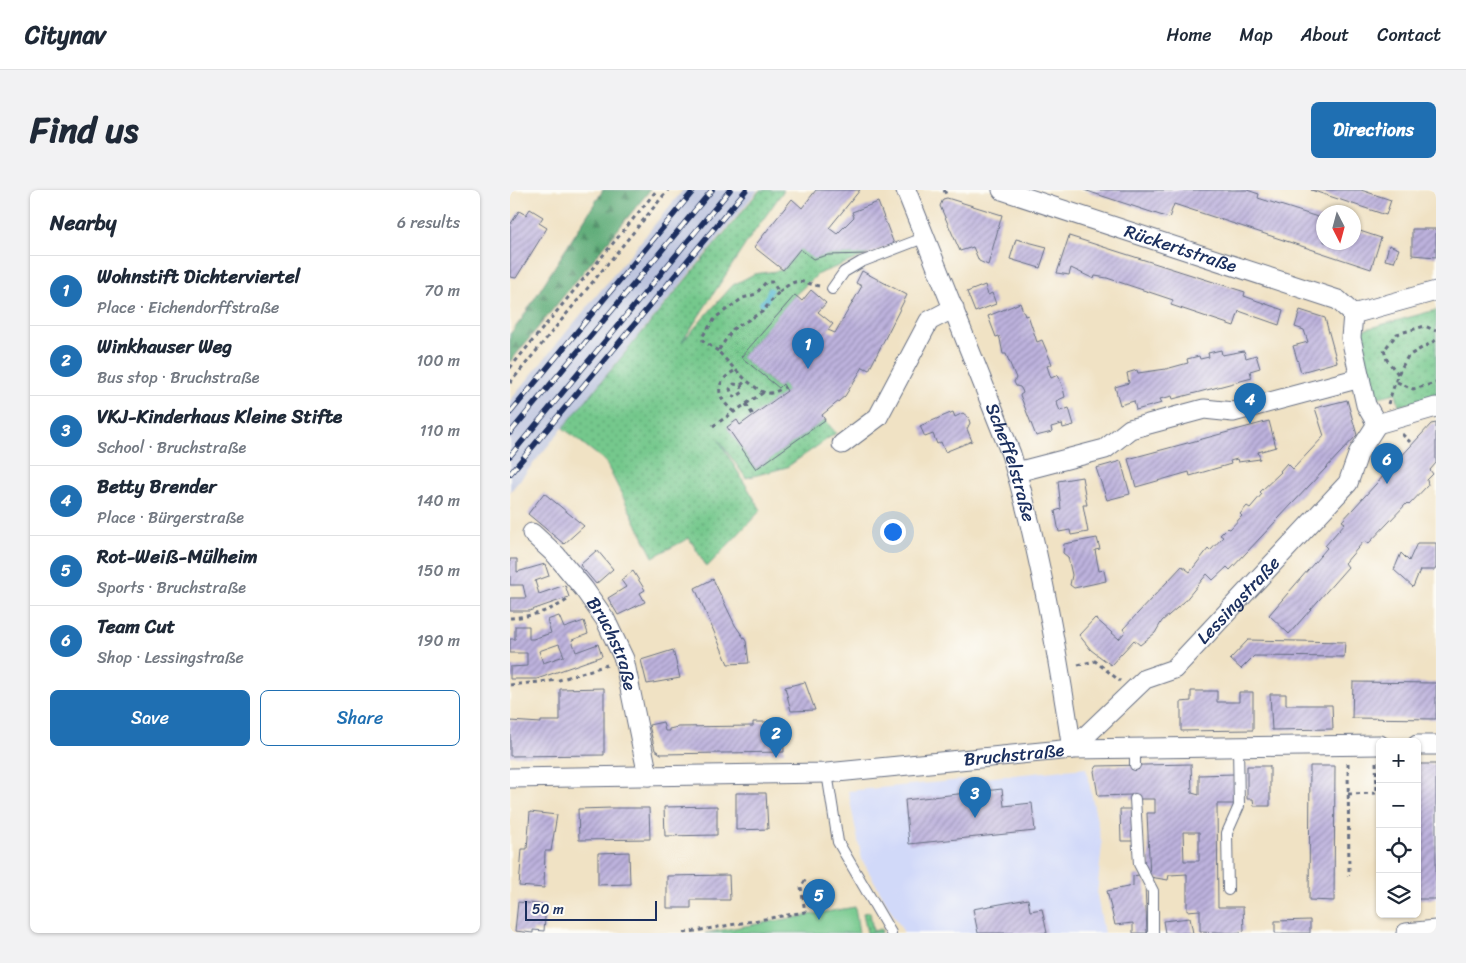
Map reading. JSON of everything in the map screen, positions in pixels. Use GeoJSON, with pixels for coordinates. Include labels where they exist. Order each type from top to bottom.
{"type":"FeatureCollection","features":[{"type":"Feature","properties":{"kind":"street","name":"Scheffelstraße"},"geometry":{"type":"LineString","coordinates":[[906,190],[1007,440],[1016,472],[1048,617],[1072,749]]}},
{"type":"Feature","properties":{"kind":"street","name":"Rückertstraße"},"geometry":{"type":"LineString","coordinates":[[1002,190],[1338,300],[1353,314]]}},
{"type":"Feature","properties":{"kind":"street"},"geometry":{"type":"LineString","coordinates":[[1436,291],[1353,314],[1350,338],[1366,404],[1377,424],[1436,407]]}},
{"type":"Feature","properties":{"kind":"street"},"geometry":{"type":"LineString","coordinates":[[842,444],[878,417],[929,321],[954,308]]}},
{"type":"Feature","properties":{"kind":"street"},"geometry":{"type":"LineString","coordinates":[[1016,472],[1105,449],[1130,429],[1204,408],[1233,412],[1360,378]]}},
{"type":"Feature","properties":{"kind":"street","name":"Lessingstraße"},"geometry":{"type":"LineString","coordinates":[[1072,749],[1145,679],[1174,668],[1348,483],[1359,452],[1377,424]]}},
{"type":"Feature","properties":{"kind":"street","name":"Bruchstraße"},"geometry":{"type":"LineString","coordinates":[[532,533],[556,555],[584,589],[605,619],[624,659],[648,776]]}},
{"type":"Feature","properties":{"kind":"street","name":"Bruchstraße"},"geometry":{"type":"LineString","coordinates":[[510,778],[827,773],[1072,749],[1135,756],[1238,746],[1348,745],[1376,753]]}},
{"type":"Feature","properties":{"kind":"street"},"geometry":{"type":"LineString","coordinates":[[1421,745],[1436,745]]}},
{"type":"Feature","properties":{"kind":"street"},"geometry":{"type":"LineString","coordinates":[[1406,933],[1436,930]]}},
{"type":"Feature","properties":{"kind":"lane"},"geometry":{"type":"LineString","coordinates":[[832,289],[844,272],[861,262],[926,236]]}},
{"type":"Feature","properties":{"kind":"lane"},"geometry":{"type":"LineString","coordinates":[[1228,890],[1227,833],[1239,806],[1238,746]]}},
{"type":"Feature","properties":{"kind":"lane"},"geometry":{"type":"LineString","coordinates":[[827,773],[838,842],[891,933]]}},
{"type":"Feature","properties":{"kind":"lane"},"geometry":{"type":"LineString","coordinates":[[1136,799],[1139,864],[1152,891],[1154,933]]}},
{"type":"Feature","properties":{"kind":"path"},"geometry":{"type":"LineString","coordinates":[[510,368],[657,190]]}},
{"type":"Feature","properties":{"kind":"path"},"geometry":{"type":"LineString","coordinates":[[510,382],[668,190]]}},
{"type":"Feature","properties":{"kind":"path"},"geometry":{"type":"LineString","coordinates":[[718,351],[733,329],[762,312],[791,282],[798,280],[832,289]]}},
{"type":"Feature","properties":{"kind":"path"},"geometry":{"type":"LineString","coordinates":[[780,292],[776,285],[769,281],[756,294],[743,298],[716,318],[702,337],[703,341],[718,351],[747,380],[764,392],[772,393],[785,388]]}},
{"type":"Feature","properties":{"kind":"path"},"geometry":{"type":"LineString","coordinates":[[1398,374],[1387,360],[1384,350],[1397,334],[1425,326],[1436,331]]}},
{"type":"Feature","properties":{"kind":"path"},"geometry":{"type":"LineString","coordinates":[[1377,424],[1385,412],[1397,382],[1398,374],[1408,356],[1436,340]]}},
{"type":"Feature","properties":{"kind":"path"},"geometry":{"type":"LineString","coordinates":[[734,412],[722,403],[720,385],[726,376],[736,370]]}},
{"type":"Feature","properties":{"kind":"path"},"geometry":{"type":"LineString","coordinates":[[741,385],[743,392],[736,397],[730,389],[734,384],[741,385],[747,380]]}},
{"type":"Feature","properties":{"kind":"path"},"geometry":{"type":"LineString","coordinates":[[1397,382],[1413,389],[1436,383]]}},
{"type":"Feature","properties":{"kind":"path"},"geometry":{"type":"LineString","coordinates":[[713,426],[764,392]]}},
{"type":"Feature","properties":{"kind":"path"},"geometry":{"type":"LineString","coordinates":[[746,404],[753,416]]}},
{"type":"Feature","properties":{"kind":"path"},"geometry":{"type":"LineString","coordinates":[[510,618],[524,617],[561,605]]}},
{"type":"Feature","properties":{"kind":"path"},"geometry":{"type":"LineString","coordinates":[[510,685],[559,680],[624,659]]}},
{"type":"Feature","properties":{"kind":"path"},"geometry":{"type":"LineString","coordinates":[[1078,665],[1095,661],[1117,679]]}},
{"type":"Feature","properties":{"kind":"path"},"geometry":{"type":"LineString","coordinates":[[1348,745],[1349,876]]}},
{"type":"Feature","properties":{"kind":"path"},"geometry":{"type":"LineString","coordinates":[[1348,794],[1376,793]]}},
{"type":"Feature","properties":{"kind":"path"},"geometry":{"type":"LineString","coordinates":[[684,933],[805,912],[801,887],[806,879]]}},
{"type":"Feature","properties":{"kind":"shaded area"},"geometry":{"type":"Polygon","coordinates":[[[683,190],[758,190],[510,492],[510,401],[683,190]]]}},
{"type":"Feature","properties":{"kind":"shaded area"},"geometry":{"type":"Polygon","coordinates":[[[1086,768],[1102,845],[1097,895],[1104,933],[904,933],[862,860],[848,791],[1086,768]]]}},
{"type":"Feature","properties":{"kind":"green space"},"geometry":{"type":"Polygon","coordinates":[[[603,190],[650,190],[510,362],[510,334],[521,320],[603,190]]]}},
{"type":"Feature","properties":{"kind":"green space"},"geometry":{"type":"Polygon","coordinates":[[[760,190],[784,190],[747,242],[682,342],[733,285],[754,274],[783,270],[800,249],[828,255],[869,254],[818,274],[795,295],[741,357],[778,388],[783,384],[787,391],[740,425],[737,420],[727,427],[756,469],[825,420],[836,433],[787,467],[746,478],[718,439],[761,510],[707,567],[689,538],[653,557],[605,461],[563,428],[760,190]]]}},
{"type":"Feature","properties":{"kind":"green space"},"geometry":{"type":"Polygon","coordinates":[[[1436,310],[1436,396],[1399,406],[1396,393],[1370,399],[1357,341],[1362,330],[1436,310]]]}},
{"type":"Feature","properties":{"kind":"green space"},"geometry":{"type":"Polygon","coordinates":[[[855,907],[859,933],[705,933],[855,907]]]}},
{"type":"Feature","properties":{"kind":"green space"},"geometry":{"type":"Polygon","coordinates":[[[870,912],[873,931],[881,929],[882,933],[867,933],[863,913],[870,912]]]}},
{"type":"Feature","properties":{"kind":"building"},"geometry":{"type":"Polygon","coordinates":[[[816,190],[860,190],[829,228],[837,234],[854,217],[852,212],[878,202],[894,244],[869,254],[828,255],[813,259],[800,249],[783,270],[754,247],[792,199],[802,208],[816,190]]]}},
{"type":"Feature","properties":{"kind":"building"},"geometry":{"type":"Polygon","coordinates":[[[1084,190],[1247,190],[1259,194],[1258,198],[1316,216],[1316,250],[1361,250],[1361,231],[1381,238],[1371,269],[1174,204],[1169,218],[1084,190]]]}},
{"type":"Feature","properties":{"kind":"building"},"geometry":{"type":"Polygon","coordinates":[[[1311,190],[1361,190],[1391,200],[1386,215],[1361,207],[1361,205],[1311,190]]]}},
{"type":"Feature","properties":{"kind":"building"},"geometry":{"type":"Polygon","coordinates":[[[947,198],[1002,215],[988,265],[979,261],[973,247],[960,251],[940,206],[943,199],[947,198]]]}},
{"type":"Feature","properties":{"kind":"building"},"geometry":{"type":"Polygon","coordinates":[[[530,209],[543,217],[539,223],[547,228],[516,278],[510,277],[510,225],[519,211],[526,215],[530,209]]]}},
{"type":"Feature","properties":{"kind":"building"},"geometry":{"type":"Polygon","coordinates":[[[1412,229],[1436,229],[1436,257],[1412,255],[1412,229]]]}},
{"type":"Feature","properties":{"kind":"building"},"geometry":{"type":"Polygon","coordinates":[[[1069,236],[1245,292],[1244,296],[1283,310],[1279,325],[1239,311],[1234,326],[1171,305],[1173,300],[1107,278],[1095,276],[1094,279],[1071,268],[1069,275],[1057,273],[1069,236]]]}},
{"type":"Feature","properties":{"kind":"building"},"geometry":{"type":"Polygon","coordinates":[[[1016,239],[1047,247],[1040,268],[1010,259],[1016,239]]]}},
{"type":"Feature","properties":{"kind":"building"},"geometry":{"type":"Polygon","coordinates":[[[1389,245],[1399,249],[1394,262],[1385,260],[1389,245]]]}},
{"type":"Feature","properties":{"kind":"building"},"geometry":{"type":"Polygon","coordinates":[[[862,271],[907,295],[869,370],[863,367],[845,396],[822,415],[825,420],[756,469],[727,427],[737,420],[740,425],[787,391],[783,384],[779,388],[741,357],[795,295],[802,301],[811,290],[826,303],[818,312],[833,324],[828,330],[835,333],[862,286],[856,283],[862,271]]]}},
{"type":"Feature","properties":{"kind":"building"},"geometry":{"type":"Polygon","coordinates":[[[985,285],[988,295],[992,293],[996,304],[975,312],[967,292],[985,285]]]}},
{"type":"Feature","properties":{"kind":"building"},"geometry":{"type":"Polygon","coordinates":[[[1020,303],[1025,316],[1028,315],[1037,342],[1042,340],[1052,364],[1047,366],[1051,378],[1058,375],[1063,388],[1065,397],[1056,401],[1060,411],[1069,408],[1074,425],[1063,428],[1062,424],[1051,427],[1052,432],[1036,436],[1020,395],[1023,393],[1022,390],[1014,382],[1016,378],[1006,354],[1003,354],[999,336],[996,337],[988,316],[1020,303]]]}},
{"type":"Feature","properties":{"kind":"building"},"geometry":{"type":"Polygon","coordinates":[[[1300,310],[1325,318],[1337,362],[1301,372],[1293,346],[1308,342],[1304,330],[1295,327],[1300,310]]]}},
{"type":"Feature","properties":{"kind":"building"},"geometry":{"type":"Polygon","coordinates":[[[1221,350],[1222,355],[1244,351],[1246,358],[1256,355],[1260,368],[1250,371],[1252,378],[1173,399],[1172,396],[1160,399],[1162,403],[1136,410],[1134,401],[1120,405],[1115,387],[1129,383],[1127,373],[1137,370],[1138,373],[1166,369],[1188,363],[1187,359],[1199,356],[1200,359],[1209,357],[1208,353],[1221,350]]]}},
{"type":"Feature","properties":{"kind":"building"},"geometry":{"type":"Polygon","coordinates":[[[1347,400],[1357,435],[1230,570],[1227,567],[1213,580],[1207,574],[1184,602],[1162,621],[1155,633],[1140,645],[1134,640],[1111,665],[1091,650],[1079,635],[1095,618],[1119,639],[1125,632],[1123,629],[1182,566],[1190,572],[1208,549],[1210,551],[1223,537],[1220,535],[1227,528],[1230,529],[1242,516],[1240,514],[1247,506],[1250,508],[1262,494],[1260,492],[1281,472],[1287,463],[1293,469],[1324,436],[1315,408],[1347,400]]]}},
{"type":"Feature","properties":{"kind":"building"},"geometry":{"type":"Polygon","coordinates":[[[953,412],[955,417],[963,413],[968,417],[970,423],[967,429],[972,441],[945,452],[941,442],[937,444],[933,434],[925,437],[920,426],[953,412]]]}},
{"type":"Feature","properties":{"kind":"building"},"geometry":{"type":"Polygon","coordinates":[[[1269,421],[1276,447],[1258,452],[1260,459],[1238,462],[1237,459],[1230,461],[1231,464],[1190,476],[1189,472],[1136,487],[1128,459],[1269,421]]]}},
{"type":"Feature","properties":{"kind":"building"},"geometry":{"type":"Polygon","coordinates":[[[1436,423],[1436,463],[1430,470],[1433,474],[1427,480],[1428,485],[1409,505],[1407,503],[1368,544],[1364,541],[1345,563],[1348,567],[1289,634],[1269,615],[1327,548],[1325,546],[1345,523],[1342,521],[1431,424],[1436,423]]]}},
{"type":"Feature","properties":{"kind":"building"},"geometry":{"type":"Polygon","coordinates":[[[1121,461],[1130,494],[1107,500],[1096,468],[1121,461]]]}},
{"type":"Feature","properties":{"kind":"building"},"geometry":{"type":"Polygon","coordinates":[[[1082,477],[1087,505],[1083,505],[1088,532],[1071,535],[1070,530],[1059,532],[1055,511],[1061,509],[1058,481],[1082,477]]]}},
{"type":"Feature","properties":{"kind":"building"},"geometry":{"type":"Polygon","coordinates":[[[544,493],[584,526],[564,544],[528,514],[544,493]]]}},
{"type":"Feature","properties":{"kind":"building"},"geometry":{"type":"Polygon","coordinates":[[[1097,538],[1100,549],[1095,550],[1099,571],[1104,570],[1106,581],[1074,588],[1070,585],[1072,575],[1068,557],[1063,553],[1064,544],[1097,538]]]}},
{"type":"Feature","properties":{"kind":"building"},"geometry":{"type":"Polygon","coordinates":[[[1417,543],[1436,543],[1436,567],[1435,570],[1420,570],[1413,587],[1394,570],[1401,553],[1409,561],[1417,543]]]}},
{"type":"Feature","properties":{"kind":"building"},"geometry":{"type":"Polygon","coordinates":[[[597,550],[613,569],[596,584],[580,565],[597,550]]]}},
{"type":"Feature","properties":{"kind":"building"},"geometry":{"type":"Polygon","coordinates":[[[510,559],[517,559],[517,572],[545,564],[549,576],[535,581],[539,594],[565,585],[569,597],[529,611],[510,611],[510,598],[526,598],[523,585],[510,585],[510,559]]]}},
{"type":"Feature","properties":{"kind":"building"},"geometry":{"type":"Polygon","coordinates":[[[633,571],[645,590],[640,593],[645,602],[618,615],[608,598],[626,587],[621,580],[633,571]]]}},
{"type":"Feature","properties":{"kind":"building"},"geometry":{"type":"Polygon","coordinates":[[[713,579],[735,625],[746,641],[749,663],[728,664],[695,588],[713,579]]]}},
{"type":"Feature","properties":{"kind":"building"},"geometry":{"type":"Polygon","coordinates":[[[559,616],[564,628],[584,621],[588,634],[572,640],[576,652],[598,644],[602,656],[537,679],[510,679],[510,667],[527,666],[527,653],[510,653],[510,639],[515,639],[515,626],[529,626],[529,639],[533,639],[551,633],[547,620],[559,616]],[[559,644],[539,651],[543,663],[564,656],[559,644]]]}},
{"type":"Feature","properties":{"kind":"building"},"geometry":{"type":"Polygon","coordinates":[[[1248,640],[1345,642],[1344,657],[1254,656],[1241,669],[1230,659],[1248,640]]]}},
{"type":"Feature","properties":{"kind":"building"},"geometry":{"type":"Polygon","coordinates":[[[673,650],[680,678],[647,684],[641,660],[673,650]]]}},
{"type":"Feature","properties":{"kind":"building"},"geometry":{"type":"Polygon","coordinates":[[[805,682],[815,710],[791,711],[785,687],[805,682]]]}},
{"type":"Feature","properties":{"kind":"building"},"geometry":{"type":"Polygon","coordinates":[[[1353,682],[1436,683],[1436,719],[1352,718],[1353,682]]]}},
{"type":"Feature","properties":{"kind":"building"},"geometry":{"type":"Polygon","coordinates":[[[604,688],[604,755],[510,756],[510,721],[541,723],[541,721],[560,721],[560,689],[604,688]]]}},
{"type":"Feature","properties":{"kind":"building"},"geometry":{"type":"Polygon","coordinates":[[[1191,691],[1217,691],[1217,702],[1239,702],[1239,692],[1253,692],[1253,730],[1181,731],[1181,702],[1191,701],[1191,691]]]}},
{"type":"Feature","properties":{"kind":"building"},"geometry":{"type":"Polygon","coordinates":[[[1270,694],[1286,694],[1286,705],[1332,705],[1333,729],[1272,730],[1270,694]]]}},
{"type":"Feature","properties":{"kind":"building"},"geometry":{"type":"Polygon","coordinates":[[[663,722],[665,731],[669,731],[669,729],[678,727],[753,726],[753,722],[783,722],[784,752],[661,754],[655,750],[649,725],[663,722]]]}},
{"type":"Feature","properties":{"kind":"building"},"geometry":{"type":"Polygon","coordinates":[[[1191,764],[1192,793],[1199,795],[1199,775],[1234,774],[1234,804],[1217,804],[1218,907],[1243,907],[1244,931],[1234,933],[1200,931],[1200,910],[1187,911],[1187,874],[1169,875],[1168,880],[1150,877],[1147,813],[1155,813],[1155,799],[1131,799],[1131,795],[1098,796],[1094,771],[1097,766],[1191,764]],[[1183,832],[1184,861],[1199,861],[1199,832],[1183,832]]]}},
{"type":"Feature","properties":{"kind":"building"},"geometry":{"type":"Polygon","coordinates":[[[1421,764],[1436,764],[1436,899],[1421,899],[1421,764]]]}},
{"type":"Feature","properties":{"kind":"building"},"geometry":{"type":"Polygon","coordinates":[[[1247,766],[1270,766],[1270,806],[1254,806],[1253,799],[1247,799],[1247,766]]]}},
{"type":"Feature","properties":{"kind":"building"},"geometry":{"type":"Polygon","coordinates":[[[1310,766],[1335,766],[1334,901],[1309,900],[1310,766]]]}},
{"type":"Feature","properties":{"kind":"building"},"geometry":{"type":"Polygon","coordinates":[[[1002,789],[1004,806],[1032,803],[1035,831],[909,844],[905,800],[1002,789]]]}},
{"type":"Feature","properties":{"kind":"building"},"geometry":{"type":"Polygon","coordinates":[[[736,793],[766,793],[768,829],[736,830],[736,793]]]}},
{"type":"Feature","properties":{"kind":"building"},"geometry":{"type":"Polygon","coordinates":[[[717,806],[717,835],[665,836],[664,807],[717,806]]]}},
{"type":"Feature","properties":{"kind":"building"},"geometry":{"type":"Polygon","coordinates":[[[649,808],[650,839],[579,840],[578,809],[649,808]]]}},
{"type":"Feature","properties":{"kind":"building"},"geometry":{"type":"Polygon","coordinates":[[[1120,809],[1132,809],[1133,841],[1121,841],[1120,809]]]}},
{"type":"Feature","properties":{"kind":"building"},"geometry":{"type":"Polygon","coordinates":[[[530,812],[557,815],[551,851],[545,851],[544,888],[519,886],[522,849],[527,849],[530,812]]]}},
{"type":"Feature","properties":{"kind":"building"},"geometry":{"type":"Polygon","coordinates":[[[629,852],[630,884],[598,885],[598,853],[629,852]]]}},
{"type":"Feature","properties":{"kind":"building"},"geometry":{"type":"Polygon","coordinates":[[[729,875],[730,900],[691,900],[691,908],[667,908],[667,876],[729,875]]]}},
{"type":"Feature","properties":{"kind":"building"},"geometry":{"type":"Polygon","coordinates":[[[1139,875],[1145,883],[1147,933],[1133,933],[1133,923],[1115,925],[1107,891],[1133,886],[1133,876],[1139,875]]]}},
{"type":"Feature","properties":{"kind":"building"},"geometry":{"type":"Polygon","coordinates":[[[1028,899],[1030,911],[1042,909],[1047,933],[978,933],[973,909],[1028,899]]]}},
{"type":"Feature","properties":{"kind":"building"},"geometry":{"type":"Polygon","coordinates":[[[518,902],[546,905],[544,931],[533,930],[533,933],[515,931],[518,902]]]}},
{"type":"Feature","properties":{"kind":"building"},"geometry":{"type":"Polygon","coordinates":[[[1190,918],[1193,933],[1165,933],[1163,921],[1190,918]]]}},
{"type":"Feature","properties":{"kind":"building"},"geometry":{"type":"Polygon","coordinates":[[[1310,920],[1310,933],[1275,933],[1275,921],[1310,920]]]}},
{"type":"Feature","properties":{"kind":"waterway"},"geometry":{"type":"LineString","coordinates":[[762,303],[766,300],[770,290]]}},
{"type":"Feature","properties":{"kind":"railway"},"geometry":{"type":"LineString","coordinates":[[510,413],[694,190]]}},
{"type":"Feature","properties":{"kind":"railway"},"geometry":{"type":"LineString","coordinates":[[510,433],[712,190]]}},
{"type":"Feature","properties":{"kind":"railway"},"geometry":{"type":"LineString","coordinates":[[510,456],[730,190]]}},
{"type":"Feature","properties":{"kind":"railway"},"geometry":{"type":"LineString","coordinates":[[510,474],[746,190]]}},
{"type":"Feature","properties":{"kind":"place","name":"Wohnstift Dichterviertel"},"geometry":{"type":"Point","coordinates":[808,369]}},
{"type":"Feature","properties":{"kind":"place","name":"Betty Brender"},"geometry":{"type":"Point","coordinates":[1250,424]}},
{"type":"Feature","properties":{"kind":"place","name":"Team Cut"},"geometry":{"type":"Point","coordinates":[1387,484]}},
{"type":"Feature","properties":{"kind":"place","name":"Winkhauser Weg"},"geometry":{"type":"Point","coordinates":[776,758]}},
{"type":"Feature","properties":{"kind":"place","name":"VKJ-Kinderhaus Kleine Stifte"},"geometry":{"type":"Point","coordinates":[975,818]}},
{"type":"Feature","properties":{"kind":"place","name":"Rot-Weiß-Mülheim"},"geometry":{"type":"Point","coordinates":[819,920]}}]}
